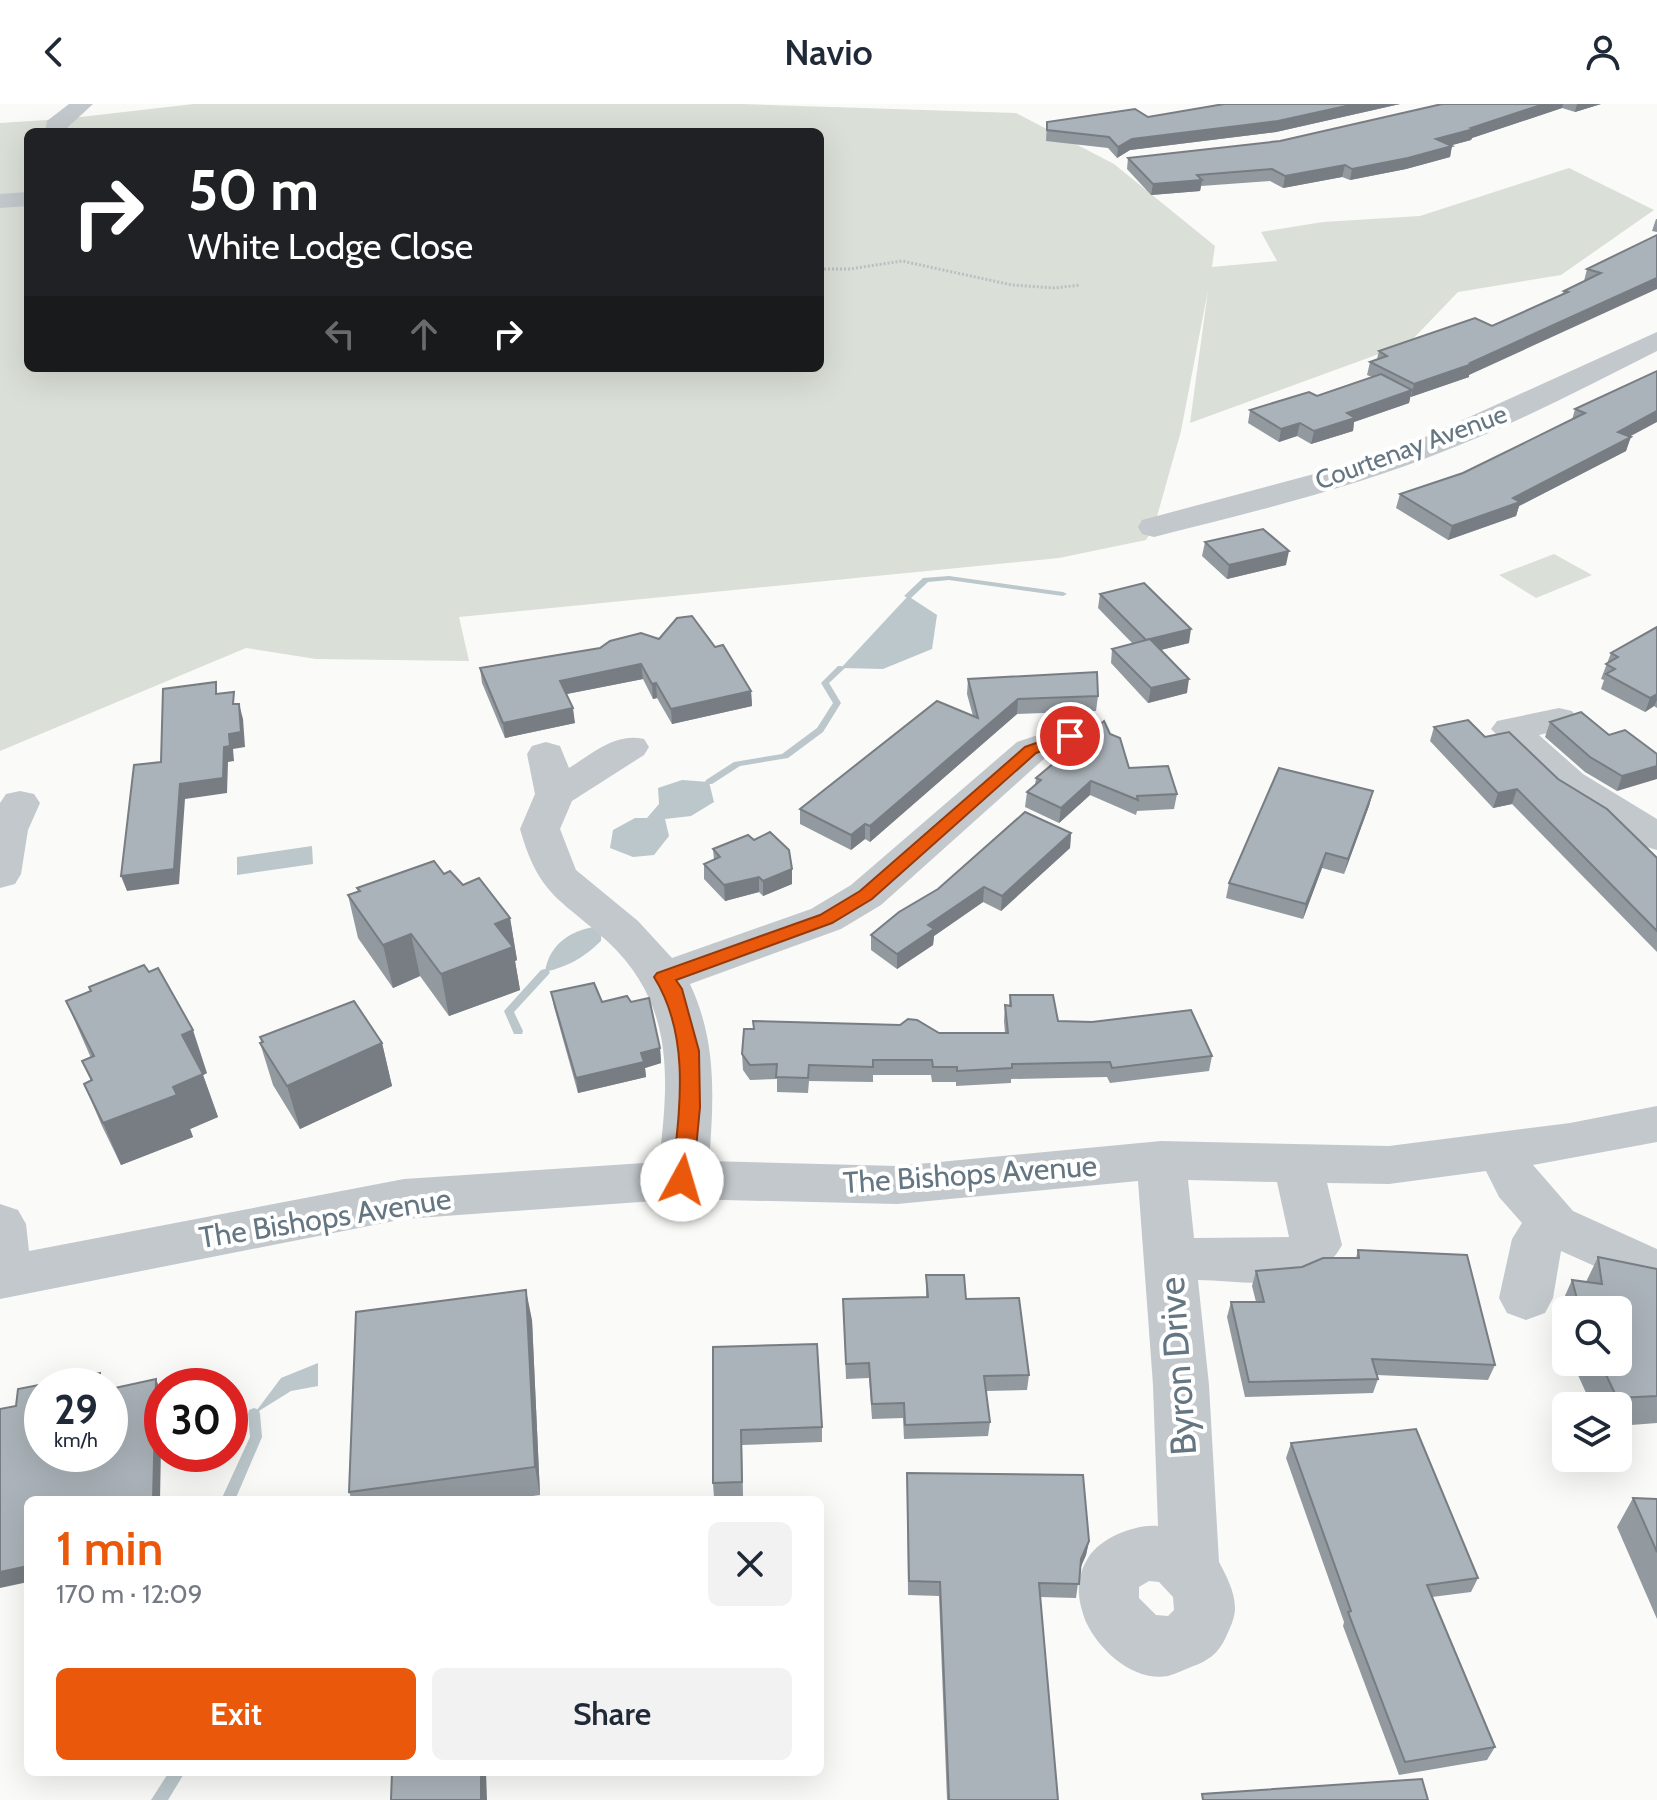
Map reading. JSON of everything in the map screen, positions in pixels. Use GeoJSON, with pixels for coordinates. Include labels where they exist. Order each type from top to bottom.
{"type":"FeatureCollection","features":[{"type":"Feature","properties":{"kind":"street"},"geometry":{"type":"LineString","coordinates":[[59,126],[82,104]]}},
{"type":"Feature","properties":{"kind":"street"},"geometry":{"type":"LineString","coordinates":[[0,201],[24,199]]}},
{"type":"Feature","properties":{"kind":"street","name":"Courtenay Avenue"},"geometry":{"type":"LineString","coordinates":[[1154,527],[1339,477],[1404,456],[1472,430],[1657,340]]}},
{"type":"Feature","properties":{"kind":"street"},"geometry":{"type":"LineString","coordinates":[[1559,719],[1510,729],[1569,783],[1657,837]]}},
{"type":"Feature","properties":{"kind":"street"},"geometry":{"type":"LineString","coordinates":[[664,977],[826,919],[866,895],[1025,740],[1070,736]]}},
{"type":"Feature","properties":{"kind":"street"},"geometry":{"type":"LineString","coordinates":[[630,747],[551,774],[540,829],[559,879],[646,953],[673,989],[690,1051],[690,1107],[682,1180]]}},
{"type":"Feature","properties":{"kind":"street"},"geometry":{"type":"LineString","coordinates":[[0,874],[8,830],[20,803]]}},
{"type":"Feature","properties":{"kind":"street","name":"The Bishops Avenue"},"geometry":{"type":"LineString","coordinates":[[3,1277],[404,1199],[682,1180],[897,1185],[1161,1160],[1389,1165],[1570,1142],[1657,1124]]}},
{"type":"Feature","properties":{"kind":"street"},"geometry":{"type":"LineString","coordinates":[[1501,1151],[1517,1183],[1555,1225],[1657,1273]]}},
{"type":"Feature","properties":{"kind":"street","name":"Byron Drive"},"geometry":{"type":"LineString","coordinates":[[1161,1160],[1181,1385],[1189,1572]]}},
{"type":"Feature","properties":{"kind":"street"},"geometry":{"type":"LineString","coordinates":[[1170,1259],[1296,1260],[1316,1245],[1298,1163]]}},
{"type":"Feature","properties":{"kind":"street"},"geometry":{"type":"LineString","coordinates":[[0,1224],[3,1277]]}},
{"type":"Feature","properties":{"kind":"street"},"geometry":{"type":"LineString","coordinates":[[1526,1298],[1538,1239],[1555,1225]]}},
{"type":"Feature","properties":{"kind":"path"},"geometry":{"type":"LineString","coordinates":[[824,269],[850,269],[902,261],[1012,285],[1055,288],[1080,285]]}},
{"type":"Feature","properties":{"kind":"shaded area"},"geometry":{"type":"Polygon","coordinates":[[[194,104],[742,104],[1016,113],[1114,164],[1215,246],[1212,267],[1277,261],[1261,232],[1323,222],[1420,216],[1569,168],[1654,210],[1561,275],[1458,292],[1409,343],[1190,423],[1208,290],[1181,431],[1154,527],[1146,540],[1059,558],[459,617],[469,661],[316,659],[246,648],[0,751],[0,123],[194,104]]]}},
{"type":"Feature","properties":{"kind":"shaded area"},"geometry":{"type":"Polygon","coordinates":[[[1554,554],[1592,575],[1536,598],[1499,575],[1554,554]]]}},
{"type":"Feature","properties":{"kind":"shaded area"},"geometry":{"type":"Polygon","coordinates":[[[908,596],[937,615],[932,649],[883,669],[841,668],[908,596]]]}},
{"type":"Feature","properties":{"kind":"shaded area"},"geometry":{"type":"Polygon","coordinates":[[[682,780],[709,782],[714,802],[691,816],[665,819],[669,836],[654,855],[633,857],[610,848],[613,830],[635,818],[647,818],[659,804],[658,788],[682,780]]]}},
{"type":"Feature","properties":{"kind":"shaded area"},"geometry":{"type":"Polygon","coordinates":[[[312,846],[313,864],[237,875],[237,857],[312,846]]]}},
{"type":"Feature","properties":{"kind":"shaded area"},"geometry":{"type":"Polygon","coordinates":[[[602,926],[601,941],[588,952],[569,964],[545,972],[552,952],[565,938],[602,926]]]}},
{"type":"Feature","properties":{"kind":"shaded area"},"geometry":{"type":"Polygon","coordinates":[[[318,1363],[318,1386],[291,1391],[254,1414],[281,1378],[318,1363]]]}},
{"type":"Feature","properties":{"kind":"building"},"geometry":{"type":"Polygon","coordinates":[[[1224,104],[1355,104],[1278,121],[1132,139],[1118,147],[1109,137],[1047,130],[1047,122],[1135,109],[1148,117],[1224,104]]]}},
{"type":"Feature","properties":{"kind":"building"},"geometry":{"type":"Polygon","coordinates":[[[1442,104],[1544,104],[1436,139],[1452,146],[1352,169],[1345,165],[1285,176],[1272,169],[1197,175],[1202,180],[1153,184],[1128,158],[1280,141],[1442,104]]]}},
{"type":"Feature","properties":{"kind":"building"},"geometry":{"type":"Polygon","coordinates":[[[1657,235],[1657,278],[1472,364],[1414,384],[1370,362],[1387,356],[1379,351],[1475,318],[1492,326],[1568,292],[1564,291],[1601,273],[1587,269],[1657,235]]]}},
{"type":"Feature","properties":{"kind":"building"},"geometry":{"type":"Polygon","coordinates":[[[1657,371],[1657,411],[1618,432],[1631,437],[1513,498],[1520,502],[1452,526],[1400,494],[1463,473],[1585,413],[1575,409],[1657,371]]]}},
{"type":"Feature","properties":{"kind":"building"},"geometry":{"type":"Polygon","coordinates":[[[1381,374],[1412,390],[1347,413],[1355,418],[1314,431],[1300,423],[1281,429],[1250,410],[1309,392],[1317,396],[1381,374]]]}},
{"type":"Feature","properties":{"kind":"building"},"geometry":{"type":"Polygon","coordinates":[[[1263,529],[1289,551],[1229,565],[1205,542],[1263,529]]]}},
{"type":"Feature","properties":{"kind":"building"},"geometry":{"type":"Polygon","coordinates":[[[1144,583],[1191,629],[1146,640],[1100,594],[1144,583]]]}},
{"type":"Feature","properties":{"kind":"building"},"geometry":{"type":"Polygon","coordinates":[[[692,616],[715,647],[723,645],[751,691],[671,709],[641,664],[560,681],[573,708],[503,723],[480,668],[600,648],[610,641],[641,633],[659,639],[677,618],[692,616]]]}},
{"type":"Feature","properties":{"kind":"building"},"geometry":{"type":"Polygon","coordinates":[[[1657,627],[1657,694],[1650,698],[1606,674],[1615,669],[1606,664],[1618,657],[1611,653],[1657,627]]]}},
{"type":"Feature","properties":{"kind":"building"},"geometry":{"type":"Polygon","coordinates":[[[1150,639],[1189,679],[1151,688],[1112,649],[1150,639]]]}},
{"type":"Feature","properties":{"kind":"building"},"geometry":{"type":"Polygon","coordinates":[[[1097,672],[1098,696],[1018,699],[870,826],[865,824],[851,835],[800,809],[937,701],[978,718],[968,679],[1097,672]]]}},
{"type":"Feature","properties":{"kind":"building"},"geometry":{"type":"Polygon","coordinates":[[[216,682],[216,694],[234,692],[233,704],[239,704],[241,732],[229,734],[230,746],[224,747],[223,778],[180,784],[174,869],[121,876],[134,765],[161,762],[163,689],[216,682]]]}},
{"type":"Feature","properties":{"kind":"building"},"geometry":{"type":"Polygon","coordinates":[[[1581,712],[1609,735],[1625,730],[1657,754],[1657,766],[1622,776],[1590,757],[1550,722],[1581,712]]]}},
{"type":"Feature","properties":{"kind":"building"},"geometry":{"type":"Polygon","coordinates":[[[1468,720],[1485,737],[1509,732],[1558,779],[1607,809],[1657,858],[1657,931],[1517,789],[1498,793],[1434,727],[1468,720]]]}},
{"type":"Feature","properties":{"kind":"building"},"geometry":{"type":"Polygon","coordinates":[[[1104,721],[1110,734],[1120,738],[1129,768],[1168,766],[1177,794],[1137,796],[1138,800],[1091,781],[1061,808],[1027,792],[1041,780],[1036,778],[1104,721]]]}},
{"type":"Feature","properties":{"kind":"building"},"geometry":{"type":"Polygon","coordinates":[[[1279,768],[1373,791],[1348,859],[1326,853],[1306,904],[1229,883],[1279,768]]]}},
{"type":"Feature","properties":{"kind":"building"},"geometry":{"type":"Polygon","coordinates":[[[1025,812],[1071,833],[1002,896],[984,887],[928,925],[934,929],[897,954],[871,935],[899,912],[938,889],[1025,812]]]}},
{"type":"Feature","properties":{"kind":"building"},"geometry":{"type":"Polygon","coordinates":[[[770,832],[789,850],[792,869],[763,881],[759,877],[724,885],[704,864],[720,857],[713,849],[748,835],[754,840],[770,832]]]}},
{"type":"Feature","properties":{"kind":"building"},"geometry":{"type":"Polygon","coordinates":[[[434,861],[444,874],[450,871],[463,885],[479,878],[510,918],[495,924],[513,947],[441,974],[411,934],[383,945],[348,895],[360,891],[357,888],[434,861]]]}},
{"type":"Feature","properties":{"kind":"building"},"geometry":{"type":"Polygon","coordinates":[[[144,965],[149,972],[158,968],[193,1030],[182,1035],[203,1074],[173,1087],[177,1095],[103,1123],[84,1084],[92,1080],[82,1061],[94,1056],[66,1001],[91,991],[89,987],[144,965]]]}},
{"type":"Feature","properties":{"kind":"building"},"geometry":{"type":"Polygon","coordinates":[[[594,983],[602,1002],[627,996],[631,1002],[649,998],[660,1048],[641,1053],[644,1062],[576,1078],[551,992],[594,983]]]}},
{"type":"Feature","properties":{"kind":"building"},"geometry":{"type":"Polygon","coordinates":[[[1010,995],[1053,995],[1058,1021],[1092,1022],[1191,1010],[1212,1056],[1112,1068],[1110,1062],[1012,1064],[1012,1068],[957,1071],[957,1067],[933,1067],[932,1060],[873,1060],[873,1067],[809,1065],[808,1078],[776,1077],[777,1064],[750,1065],[742,1054],[744,1029],[754,1029],[753,1021],[900,1025],[908,1019],[917,1020],[939,1033],[1008,1033],[1005,1005],[1011,1006],[1010,995]]]}},
{"type":"Feature","properties":{"kind":"building"},"geometry":{"type":"Polygon","coordinates":[[[354,1001],[382,1043],[287,1086],[260,1043],[263,1042],[260,1037],[354,1001]]]}},
{"type":"Feature","properties":{"kind":"building"},"geometry":{"type":"Polygon","coordinates":[[[1358,1250],[1467,1255],[1495,1365],[1372,1359],[1378,1379],[1249,1382],[1231,1302],[1264,1302],[1256,1271],[1302,1267],[1323,1258],[1359,1258],[1358,1250]]]}},
{"type":"Feature","properties":{"kind":"building"},"geometry":{"type":"Polygon","coordinates":[[[1598,1257],[1657,1269],[1657,1396],[1632,1397],[1632,1392],[1614,1392],[1607,1376],[1632,1376],[1632,1296],[1576,1296],[1572,1280],[1602,1284],[1598,1257]]]}},
{"type":"Feature","properties":{"kind":"building"},"geometry":{"type":"Polygon","coordinates":[[[926,1275],[964,1275],[966,1299],[1019,1298],[1029,1375],[984,1376],[990,1422],[905,1425],[904,1403],[872,1404],[869,1363],[846,1364],[843,1299],[928,1297],[926,1275]]]}},
{"type":"Feature","properties":{"kind":"building"},"geometry":{"type":"Polygon","coordinates":[[[526,1290],[535,1467],[349,1492],[356,1312],[526,1290]]]}},
{"type":"Feature","properties":{"kind":"building"},"geometry":{"type":"Polygon","coordinates":[[[817,1344],[822,1427],[741,1430],[742,1482],[713,1483],[713,1347],[817,1344]]]}},
{"type":"Feature","properties":{"kind":"building"},"geometry":{"type":"Polygon","coordinates":[[[144,1382],[144,1472],[154,1472],[153,1496],[24,1496],[24,1567],[0,1572],[0,1409],[16,1406],[18,1389],[24,1388],[24,1472],[128,1472],[128,1385],[144,1382]]]}},
{"type":"Feature","properties":{"kind":"building"},"geometry":{"type":"Polygon","coordinates":[[[1416,1429],[1478,1578],[1427,1585],[1495,1747],[1405,1762],[1348,1612],[1351,1611],[1291,1443],[1416,1429]]]}},
{"type":"Feature","properties":{"kind":"building"},"geometry":{"type":"Polygon","coordinates":[[[907,1473],[1083,1475],[1089,1541],[1081,1559],[1079,1584],[1039,1583],[1058,1800],[949,1800],[940,1582],[909,1581],[907,1473]]]}},
{"type":"Feature","properties":{"kind":"building"},"geometry":{"type":"Polygon","coordinates":[[[1633,1498],[1657,1499],[1657,1552],[1633,1498]]]}},
{"type":"Feature","properties":{"kind":"building"},"geometry":{"type":"Polygon","coordinates":[[[392,1776],[481,1776],[481,1800],[391,1800],[392,1776]]]}},
{"type":"Feature","properties":{"kind":"building"},"geometry":{"type":"Polygon","coordinates":[[[1422,1779],[1428,1800],[1203,1800],[1202,1794],[1422,1779]]]}},
{"type":"Feature","properties":{"kind":"waterway"},"geometry":{"type":"LineString","coordinates":[[908,596],[926,580],[949,578],[1063,594]]}},
{"type":"Feature","properties":{"kind":"waterway"},"geometry":{"type":"LineString","coordinates":[[709,782],[737,764],[785,756],[820,730],[837,703],[825,683],[841,668]]}},
{"type":"Feature","properties":{"kind":"waterway"},"geometry":{"type":"LineString","coordinates":[[518,1031],[509,1011],[545,972]]}},
{"type":"Feature","properties":{"kind":"waterway"},"geometry":{"type":"LineString","coordinates":[[230,1496],[256,1437],[254,1414]]}},
{"type":"Feature","properties":{"kind":"waterway"},"geometry":{"type":"LineString","coordinates":[[159,1800],[175,1776]]}},
{"type":"Feature","properties":{"kind":"route"},"geometry":{"type":"LineString","coordinates":[[682,1180],[690,1107],[690,1051],[673,989],[664,977],[826,919],[866,895],[1031,750],[1070,736]]}}]}
